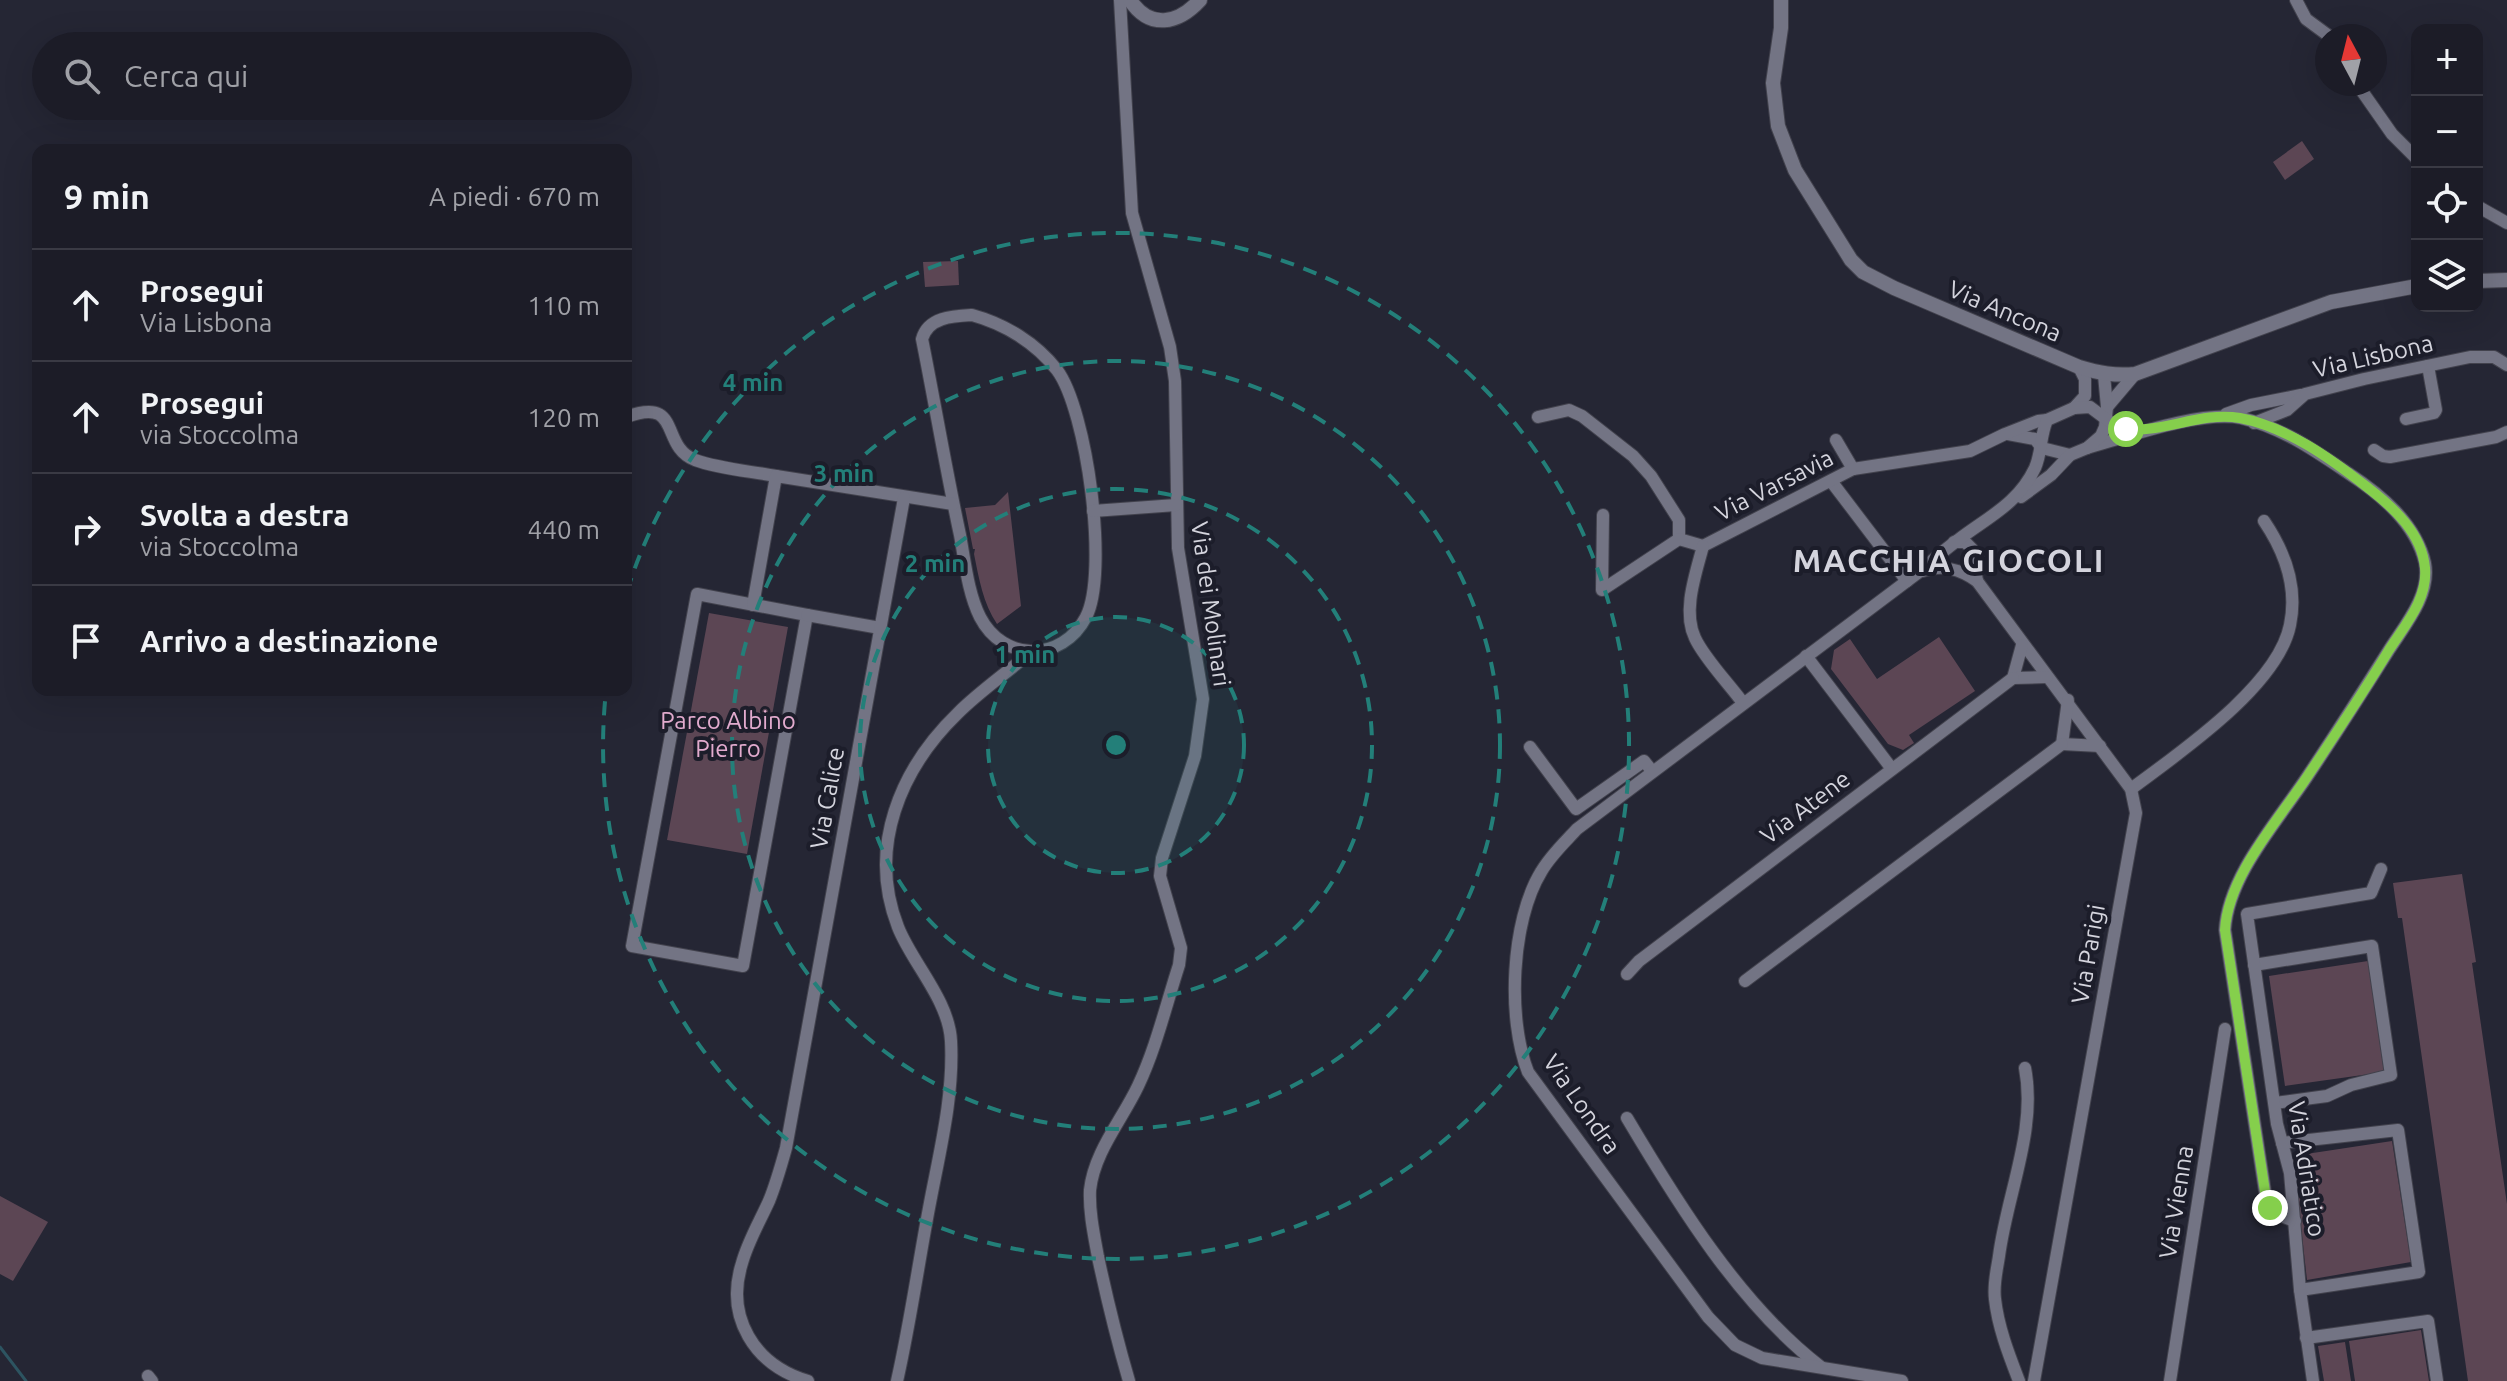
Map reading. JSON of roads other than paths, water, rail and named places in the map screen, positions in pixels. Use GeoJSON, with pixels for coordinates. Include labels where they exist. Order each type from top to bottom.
{"type":"FeatureCollection","features":[{"type":"Feature","properties":{"kind":"street","name":"Via dei Molinari"},"geometry":{"type":"LineString","coordinates":[[1120,0],[1132,213],[1141,253],[1159,305],[1175,381],[1176,505],[1181,578],[1201,674],[1203,699],[1195,756],[1162,858],[1160,876],[1181,948],[1179,965],[1147,1066],[1099,1156],[1090,1192],[1092,1223],[1102,1276],[1129,1381]]}},
{"type":"Feature","properties":{"kind":"street"},"geometry":{"type":"LineString","coordinates":[[1130,0],[1137,10],[1149,18],[1171,20],[1183,16],[1200,0]]}},
{"type":"Feature","properties":{"kind":"street","name":"Via Ancona"},"geometry":{"type":"LineString","coordinates":[[1781,0],[1781,28],[1773,83],[1778,126],[1795,170],[1851,260],[1863,272],[1894,288],[2104,375],[2135,374],[2331,302],[2411,287]]}},
{"type":"Feature","properties":{"kind":"street"},"geometry":{"type":"LineString","coordinates":[[2296,0],[2306,19],[2315,26]]}},
{"type":"Feature","properties":{"kind":"street"},"geometry":{"type":"LineString","coordinates":[[2365,96],[2392,134],[2411,153]]}},
{"type":"Feature","properties":{"kind":"street"},"geometry":{"type":"LineString","coordinates":[[2483,209],[2507,223]]}},
{"type":"Feature","properties":{"kind":"street"},"geometry":{"type":"LineString","coordinates":[[2483,281],[2507,280]]}},
{"type":"Feature","properties":{"kind":"street"},"geometry":{"type":"LineString","coordinates":[[972,315],[990,320],[1016,332],[1057,371],[1071,397],[1080,428],[1093,511],[1095,583],[1086,617],[1067,640],[1055,647],[1032,651],[1007,647],[989,632],[976,609],[922,339],[924,331],[931,324],[951,317],[972,315]]}},
{"type":"Feature","properties":{"kind":"street","name":"Via Lisbona"},"geometry":{"type":"LineString","coordinates":[[2254,423],[2287,410],[2305,394],[2470,357],[2494,357],[2507,365]]}},
{"type":"Feature","properties":{"kind":"street"},"geometry":{"type":"LineString","coordinates":[[2406,419],[2436,410],[2428,366]]}},
{"type":"Feature","properties":{"kind":"street"},"geometry":{"type":"LineString","coordinates":[[2079,367],[2085,379],[2085,396]]}},
{"type":"Feature","properties":{"kind":"street"},"geometry":{"type":"LineString","coordinates":[[2107,413],[2135,374]]}},
{"type":"Feature","properties":{"kind":"street"},"geometry":{"type":"LineString","coordinates":[[2074,408],[2104,375]]}},
{"type":"Feature","properties":{"kind":"street"},"geometry":{"type":"LineString","coordinates":[[2087,448],[2101,436],[2107,413],[2104,375]]}},
{"type":"Feature","properties":{"kind":"street"},"geometry":{"type":"LineString","coordinates":[[1954,542],[2051,475],[2070,455],[2143,431],[2305,394]]}},
{"type":"Feature","properties":{"kind":"street"},"geometry":{"type":"LineString","coordinates":[[2005,434],[2074,408],[2090,407],[2107,413],[2114,425],[2143,431]]}},
{"type":"Feature","properties":{"kind":"street"},"geometry":{"type":"LineString","coordinates":[[1538,417],[1569,410],[1582,416],[1633,456],[1651,476],[1679,520],[1679,539]]}},
{"type":"Feature","properties":{"kind":"street"},"geometry":{"type":"LineString","coordinates":[[2287,410],[2297,438]]}},
{"type":"Feature","properties":{"kind":"street"},"geometry":{"type":"LineString","coordinates":[[632,415],[656,411],[664,416],[679,446],[695,460],[953,504]]}},
{"type":"Feature","properties":{"kind":"street"},"geometry":{"type":"LineString","coordinates":[[2215,417],[2238,418],[2297,438],[2383,499],[2410,527],[2425,564],[2426,577],[2418,604],[2243,872],[2229,902],[2225,930],[2266,1198],[2278,1216],[2295,1221]]}},
{"type":"Feature","properties":{"kind":"street"},"geometry":{"type":"LineString","coordinates":[[2009,505],[2028,481],[2042,448],[2042,431],[2047,420]]}},
{"type":"Feature","properties":{"kind":"street"},"geometry":{"type":"LineString","coordinates":[[2374,450],[2390,457],[2496,437],[2507,432]]}},
{"type":"Feature","properties":{"kind":"street"},"geometry":{"type":"LineString","coordinates":[[2005,434],[2035,439],[2042,448],[2070,455]]}},
{"type":"Feature","properties":{"kind":"street","name":"Via Varsavia"},"geometry":{"type":"LineString","coordinates":[[1703,546],[1853,469],[1970,451],[2005,434]]}},
{"type":"Feature","properties":{"kind":"street"},"geometry":{"type":"LineString","coordinates":[[1836,440],[1853,469]]}},
{"type":"Feature","properties":{"kind":"street"},"geometry":{"type":"LineString","coordinates":[[753,605],[776,476]]}},
{"type":"Feature","properties":{"kind":"street"},"geometry":{"type":"LineString","coordinates":[[1831,481],[1907,581]]}},
{"type":"Feature","properties":{"kind":"street","name":"Via Calice"},"geometry":{"type":"LineString","coordinates":[[808,1381],[783,1372],[760,1354],[747,1338],[737,1303],[741,1265],[778,1175],[904,498]]}},
{"type":"Feature","properties":{"kind":"street"},"geometry":{"type":"LineString","coordinates":[[1093,511],[1176,505]]}},
{"type":"Feature","properties":{"kind":"street"},"geometry":{"type":"LineString","coordinates":[[1603,515],[1602,590],[1679,539],[1703,546],[1692,590],[1694,637],[1743,703]]}},
{"type":"Feature","properties":{"kind":"street"},"geometry":{"type":"LineString","coordinates":[[1919,572],[1942,567],[1964,572],[1977,581],[2131,789],[2205,734],[2252,689],[2286,640],[2292,613],[2290,579],[2281,550],[2264,521]]}},
{"type":"Feature","properties":{"kind":"street"},"geometry":{"type":"LineString","coordinates":[[1977,581],[1973,555],[1981,523]]}},
{"type":"Feature","properties":{"kind":"street"},"geometry":{"type":"LineString","coordinates":[[1954,542],[1965,542],[1973,555]]}},
{"type":"Feature","properties":{"kind":"street","name":"Via Londra"},"geometry":{"type":"LineString","coordinates":[[1902,1381],[1862,1377],[1762,1358],[1735,1345],[1722,1333],[1537,1085],[1522,1055],[1516,1004],[1517,969],[1520,932],[1532,888],[1541,870],[1577,829],[1919,572],[1954,542]]}},
{"type":"Feature","properties":{"kind":"street"},"geometry":{"type":"LineString","coordinates":[[1952,569],[1973,555]]}},
{"type":"Feature","properties":{"kind":"street"},"geometry":{"type":"LineString","coordinates":[[807,615],[743,966],[632,946],[697,594],[880,628]]}},
{"type":"Feature","properties":{"kind":"street"},"geometry":{"type":"LineString","coordinates":[[2022,645],[2013,678],[2047,677]]}},
{"type":"Feature","properties":{"kind":"street"},"geometry":{"type":"LineString","coordinates":[[897,1381],[948,1102],[951,1037],[936,993],[898,927],[885,867],[888,834],[896,801],[919,757],[958,713],[1032,651]]}},
{"type":"Feature","properties":{"kind":"street"},"geometry":{"type":"LineString","coordinates":[[1806,656],[1892,769]]}},
{"type":"Feature","properties":{"kind":"street","name":"Via Atene"},"geometry":{"type":"LineString","coordinates":[[1627,974],[1639,961],[2013,678]]}},
{"type":"Feature","properties":{"kind":"street"},"geometry":{"type":"LineString","coordinates":[[2062,744],[2068,700]]}},
{"type":"Feature","properties":{"kind":"street"},"geometry":{"type":"LineString","coordinates":[[1745,981],[2062,744],[2100,746]]}},
{"type":"Feature","properties":{"kind":"street"},"geometry":{"type":"LineString","coordinates":[[1530,747],[1576,809],[1644,761],[1652,771]]}},
{"type":"Feature","properties":{"kind":"street","name":"Via Parigi"},"geometry":{"type":"LineString","coordinates":[[2034,1381],[2136,813],[2131,789]]}},
{"type":"Feature","properties":{"kind":"street","name":"Via Adriatico"},"geometry":{"type":"LineString","coordinates":[[2313,1381],[2300,1290],[2290,1173],[2275,1103],[2247,914],[2371,893],[2381,869]]}},
{"type":"Feature","properties":{"kind":"street"},"geometry":{"type":"LineString","coordinates":[[2254,965],[2372,946],[2391,1075],[2351,1085],[2327,1096],[2275,1103]]}},
{"type":"Feature","properties":{"kind":"street","name":"Via Vienna"},"geometry":{"type":"LineString","coordinates":[[2170,1381],[2225,1029]]}},
{"type":"Feature","properties":{"kind":"street"},"geometry":{"type":"LineString","coordinates":[[2019,1381],[2007,1352],[1994,1284],[2029,1111],[2025,1068]]}},
{"type":"Feature","properties":{"kind":"street"},"geometry":{"type":"LineString","coordinates":[[1627,1118],[1657,1168],[1733,1279],[1790,1343],[1823,1369]]}},
{"type":"Feature","properties":{"kind":"street"},"geometry":{"type":"LineString","coordinates":[[2282,1143],[2398,1130],[2419,1272],[2300,1290]]}},
{"type":"Feature","properties":{"kind":"street"},"geometry":{"type":"LineString","coordinates":[[2306,1338],[2428,1321],[2437,1381]]}},
{"type":"Feature","properties":{"kind":"waterway"},"geometry":{"type":"LineString","coordinates":[[0,1347],[26,1381]]}},
{"type":"Feature","properties":{"kind":"district","name":"MACCHIA GIOCOLI"},"geometry":{"type":"Point","coordinates":[1949,560]}},
{"type":"Feature","properties":{"kind":"park label","name":"Parco Albino Pierro"},"geometry":{"type":"Point","coordinates":[728,734]}}]}
